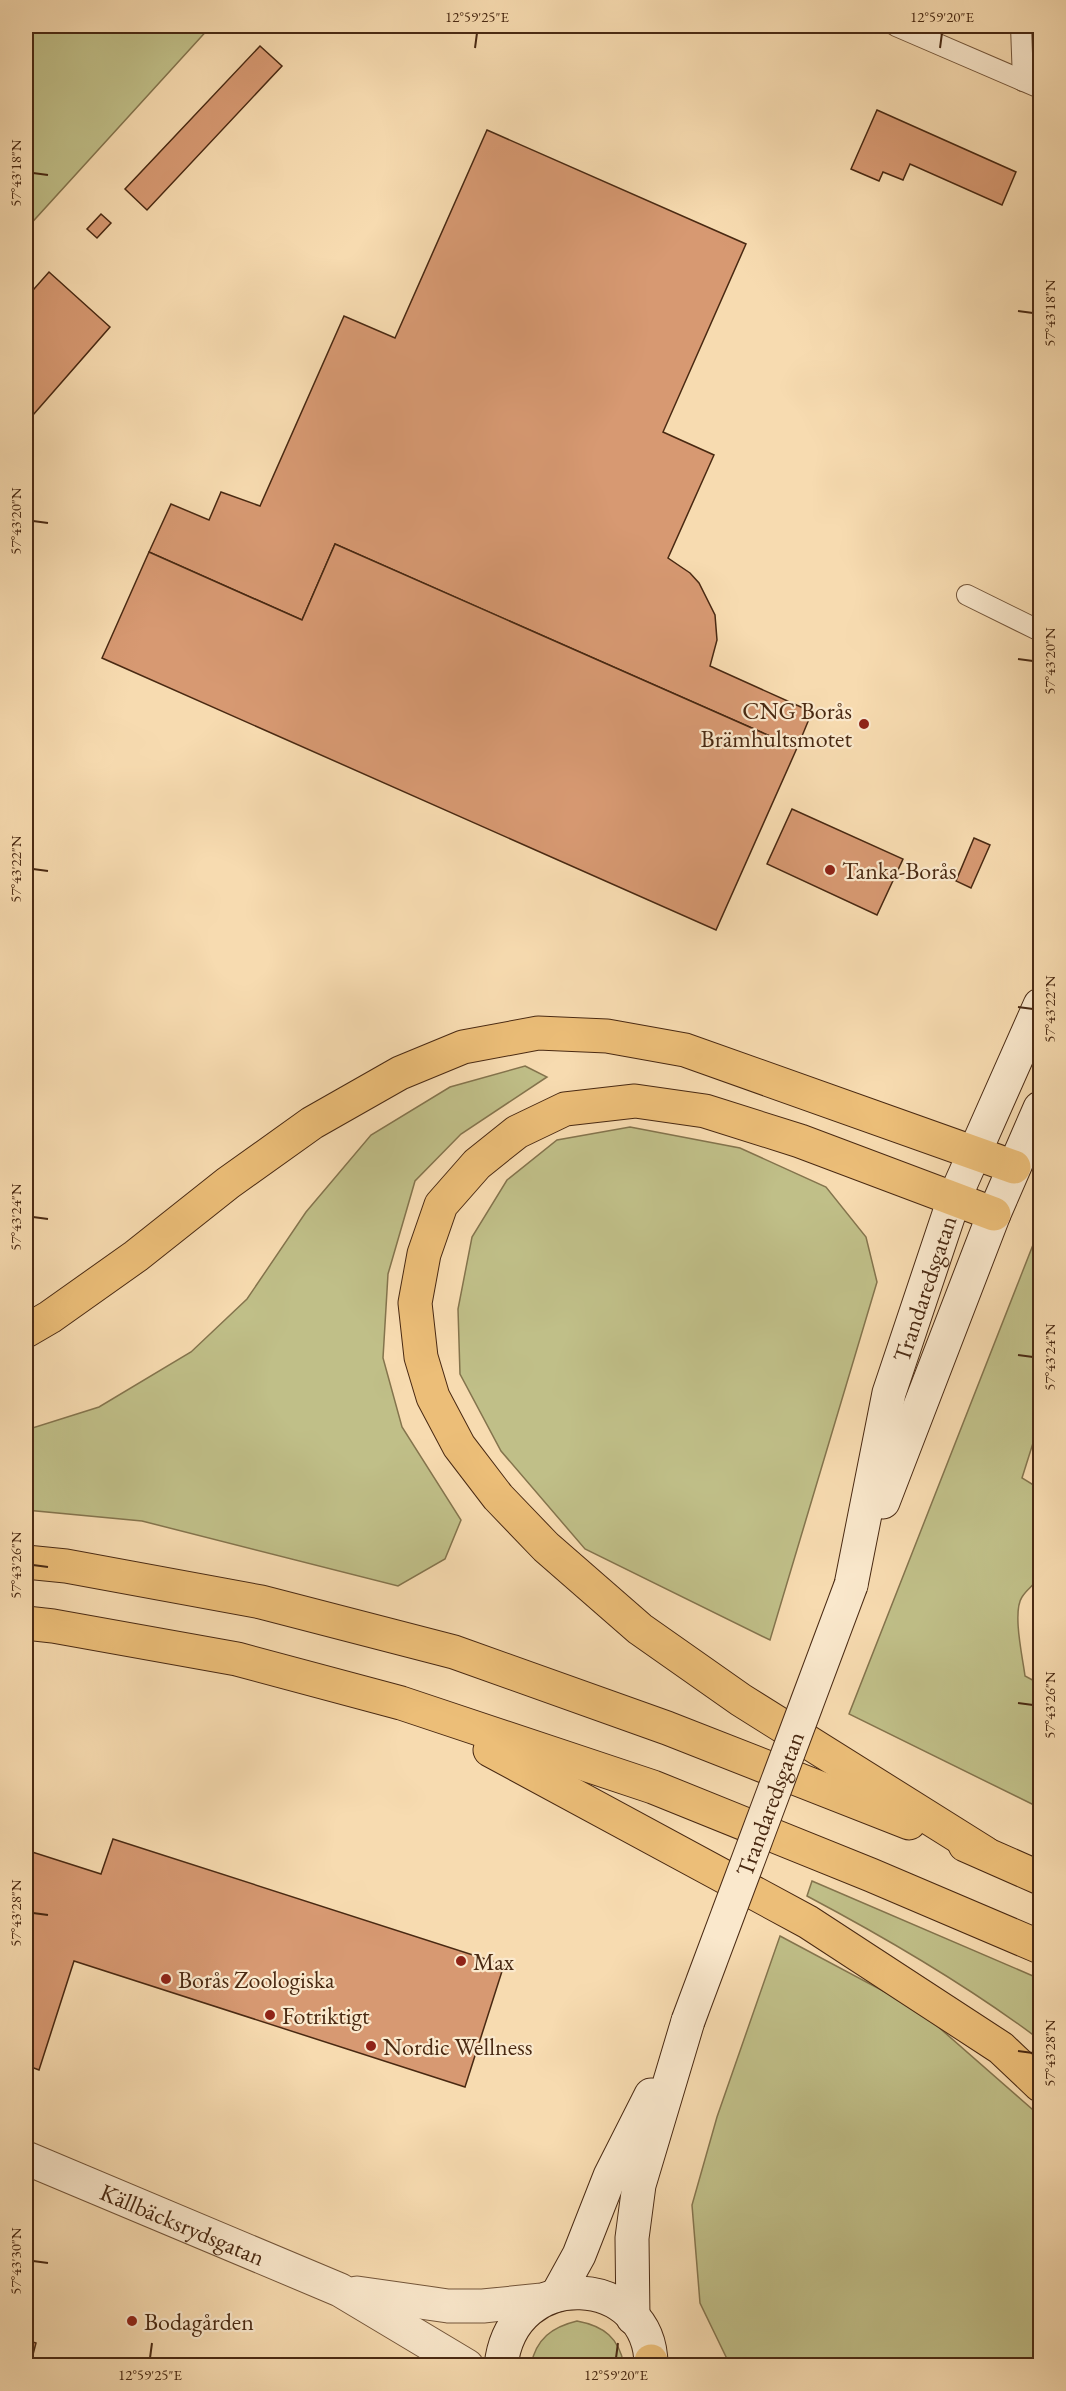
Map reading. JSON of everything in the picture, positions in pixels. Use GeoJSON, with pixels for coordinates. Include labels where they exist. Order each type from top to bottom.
{"type":"FeatureCollection","features":[{"type":"Feature","properties":{"kind":"highway"},"geometry":{"type":"LineString","coordinates":[[26,1331],[50,1317],[126,1263],[228,1183],[312,1123],[400,1073],[463,1047],[538,1033],[607,1036],[685,1050],[1014,1167]]}},
{"type":"Feature","properties":{"kind":"highway"},"geometry":{"type":"LineString","coordinates":[[985,1853],[741,1701],[640,1629],[546,1546],[498,1497],[459,1446],[433,1397],[421,1357],[415,1303],[424,1254],[441,1205],[477,1164],[517,1131],[565,1109],[635,1101],[705,1111],[800,1141],[994,1214]]}},
{"type":"Feature","properties":{"kind":"highway"},"geometry":{"type":"LineString","coordinates":[[26,1562],[66,1566],[261,1602],[454,1652],[667,1728],[985,1853],[1041,1878]]}},
{"type":"Feature","properties":{"kind":"highway"},"geometry":{"type":"LineString","coordinates":[[26,1623],[237,1659],[401,1703],[653,1787],[1041,1947]]}},
{"type":"Feature","properties":{"kind":"highway"},"geometry":{"type":"LineString","coordinates":[[401,1703],[590,1802],[808,1922],[1001,2048],[1041,2085]]}},
{"type":"Feature","properties":{"kind":"street","name":"Trandaredsgatan"},"geometry":{"type":"LineString","coordinates":[[851,1585],[889,1393],[954,1198],[1041,1005]]}},
{"type":"Feature","properties":{"kind":"street","name":"Trandaredsgatan"},"geometry":{"type":"LineString","coordinates":[[633,2318],[632,2238],[639,2185],[688,2021],[851,1585],[994,1214],[1041,1108]]}},
{"type":"Feature","properties":{"kind":"street","name":"Trandaredsgatan"},"geometry":{"type":"LineString","coordinates":[[549,2297],[579,2255],[610,2176],[688,2021]]}},
{"type":"Feature","properties":{"kind":"street","name":"Källbäcksrydsgatan"},"geometry":{"type":"LineString","coordinates":[[26,2158],[340,2290],[467,2366]]}},
{"type":"Feature","properties":{"kind":"street","name":"Källbäcksrydsgatan"},"geometry":{"type":"LineString","coordinates":[[340,2290],[448,2306],[483,2306],[577,2292],[598,2295],[617,2304],[633,2318],[645,2338],[652,2364]]}},
{"type":"Feature","properties":{"kind":"street"},"geometry":{"type":"LineString","coordinates":[[501,2366],[504,2346],[512,2327],[526,2312],[549,2297]]}},
{"type":"Feature","properties":{"kind":"lane"},"geometry":{"type":"LineString","coordinates":[[896,26],[1032,85]]}},
{"type":"Feature","properties":{"kind":"lane"},"geometry":{"type":"LineString","coordinates":[[1021,26],[1032,85]]}},
{"type":"Feature","properties":{"kind":"lane"},"geometry":{"type":"LineString","coordinates":[[967,595],[1041,631]]}},
{"type":"Feature","properties":{"kind":"shaded area"},"geometry":{"type":"Polygon","coordinates":[[[26,26],[211,26],[26,229],[26,26]]]}},
{"type":"Feature","properties":{"kind":"shaded area"},"geometry":{"type":"Polygon","coordinates":[[[525,1066],[547,1077],[461,1134],[415,1181],[388,1274],[383,1358],[402,1427],[461,1520],[445,1559],[398,1586],[142,1521],[26,1510],[26,1430],[99,1407],[191,1352],[247,1299],[306,1212],[371,1135],[450,1087],[525,1066]]]}},
{"type":"Feature","properties":{"kind":"shaded area"},"geometry":{"type":"Polygon","coordinates":[[[630,1127],[740,1148],[826,1187],[866,1237],[877,1282],[770,1640],[585,1549],[501,1451],[460,1374],[458,1309],[472,1237],[507,1180],[557,1140],[630,1127]]]}},
{"type":"Feature","properties":{"kind":"shaded area"},"geometry":{"type":"Polygon","coordinates":[[[1040,1227],[1040,1421],[1022,1478],[1040,1489],[1040,1571],[1035,1582],[1022,1597],[1018,1613],[1025,1676],[1040,1684],[1040,1808],[849,1714],[1040,1227]]]}},
{"type":"Feature","properties":{"kind":"shaded area"},"geometry":{"type":"Polygon","coordinates":[[[812,1881],[1040,1979],[1040,2040],[984,2000],[927,1964],[807,1896],[812,1881]]]}},
{"type":"Feature","properties":{"kind":"shaded area"},"geometry":{"type":"Polygon","coordinates":[[[780,1936],[919,2010],[1040,2116],[1040,2365],[730,2365],[700,2303],[692,2205],[717,2117],[780,1936]]]}},
{"type":"Feature","properties":{"kind":"shaded area"},"geometry":{"type":"Polygon","coordinates":[[[577,2321],[595,2326],[609,2335],[618,2347],[624,2365],[531,2365],[537,2348],[546,2336],[560,2327],[577,2321]]]}},
{"type":"Feature","properties":{"kind":"building"},"geometry":{"type":"Polygon","coordinates":[[[260,46],[282,66],[147,210],[125,189],[260,46]]]}},
{"type":"Feature","properties":{"kind":"building"},"geometry":{"type":"Polygon","coordinates":[[[877,110],[1016,172],[1002,205],[910,164],[903,180],[883,172],[879,181],[851,169],[877,110]]]}},
{"type":"Feature","properties":{"kind":"building"},"geometry":{"type":"Polygon","coordinates":[[[487,130],[746,244],[663,432],[714,455],[668,558],[690,573],[699,583],[715,615],[717,640],[710,666],[812,712],[797,748],[335,544],[302,620],[149,552],[171,504],[209,520],[221,492],[260,506],[344,316],[395,338],[487,130]]]}},
{"type":"Feature","properties":{"kind":"building"},"geometry":{"type":"Polygon","coordinates":[[[101,214],[111,223],[97,238],[87,229],[101,214]]]}},
{"type":"Feature","properties":{"kind":"building"},"geometry":{"type":"Polygon","coordinates":[[[49,272],[110,327],[26,423],[26,298],[49,272]]]}},
{"type":"Feature","properties":{"kind":"building"},"geometry":{"type":"Polygon","coordinates":[[[335,544],[797,748],[716,930],[102,658],[149,552],[302,620],[335,544]]]}},
{"type":"Feature","properties":{"kind":"building"},"geometry":{"type":"Polygon","coordinates":[[[792,809],[903,859],[877,915],[767,864],[792,809]]]}},
{"type":"Feature","properties":{"kind":"building"},"geometry":{"type":"Polygon","coordinates":[[[974,838],[990,845],[971,888],[956,881],[974,838]]]}},
{"type":"Feature","properties":{"kind":"building"},"geometry":{"type":"Polygon","coordinates":[[[113,1839],[504,1965],[465,2087],[74,1961],[39,2070],[26,2065],[26,1850],[101,1874],[113,1839]]]}},
{"type":"Feature","properties":{"kind":"building"},"geometry":{"type":"Polygon","coordinates":[[[26,2340],[36,2343],[30,2366],[26,2366],[26,2340]]]}},
{"type":"Feature","properties":{"kind":"place","name":"CNG Borås Brämhultsmotet"},"geometry":{"type":"Point","coordinates":[864,724]}},
{"type":"Feature","properties":{"kind":"place","name":"Tanka-Borås"},"geometry":{"type":"Point","coordinates":[830,870]}},
{"type":"Feature","properties":{"kind":"place","name":"Max"},"geometry":{"type":"Point","coordinates":[461,1961]}},
{"type":"Feature","properties":{"kind":"place","name":"Borås Zoologiska"},"geometry":{"type":"Point","coordinates":[166,1979]}},
{"type":"Feature","properties":{"kind":"place","name":"Fotriktigt"},"geometry":{"type":"Point","coordinates":[270,2015]}},
{"type":"Feature","properties":{"kind":"place","name":"Nordic Wellness"},"geometry":{"type":"Point","coordinates":[371,2046]}},
{"type":"Feature","properties":{"kind":"place","name":"Bodagården"},"geometry":{"type":"Point","coordinates":[132,2321]}}]}
